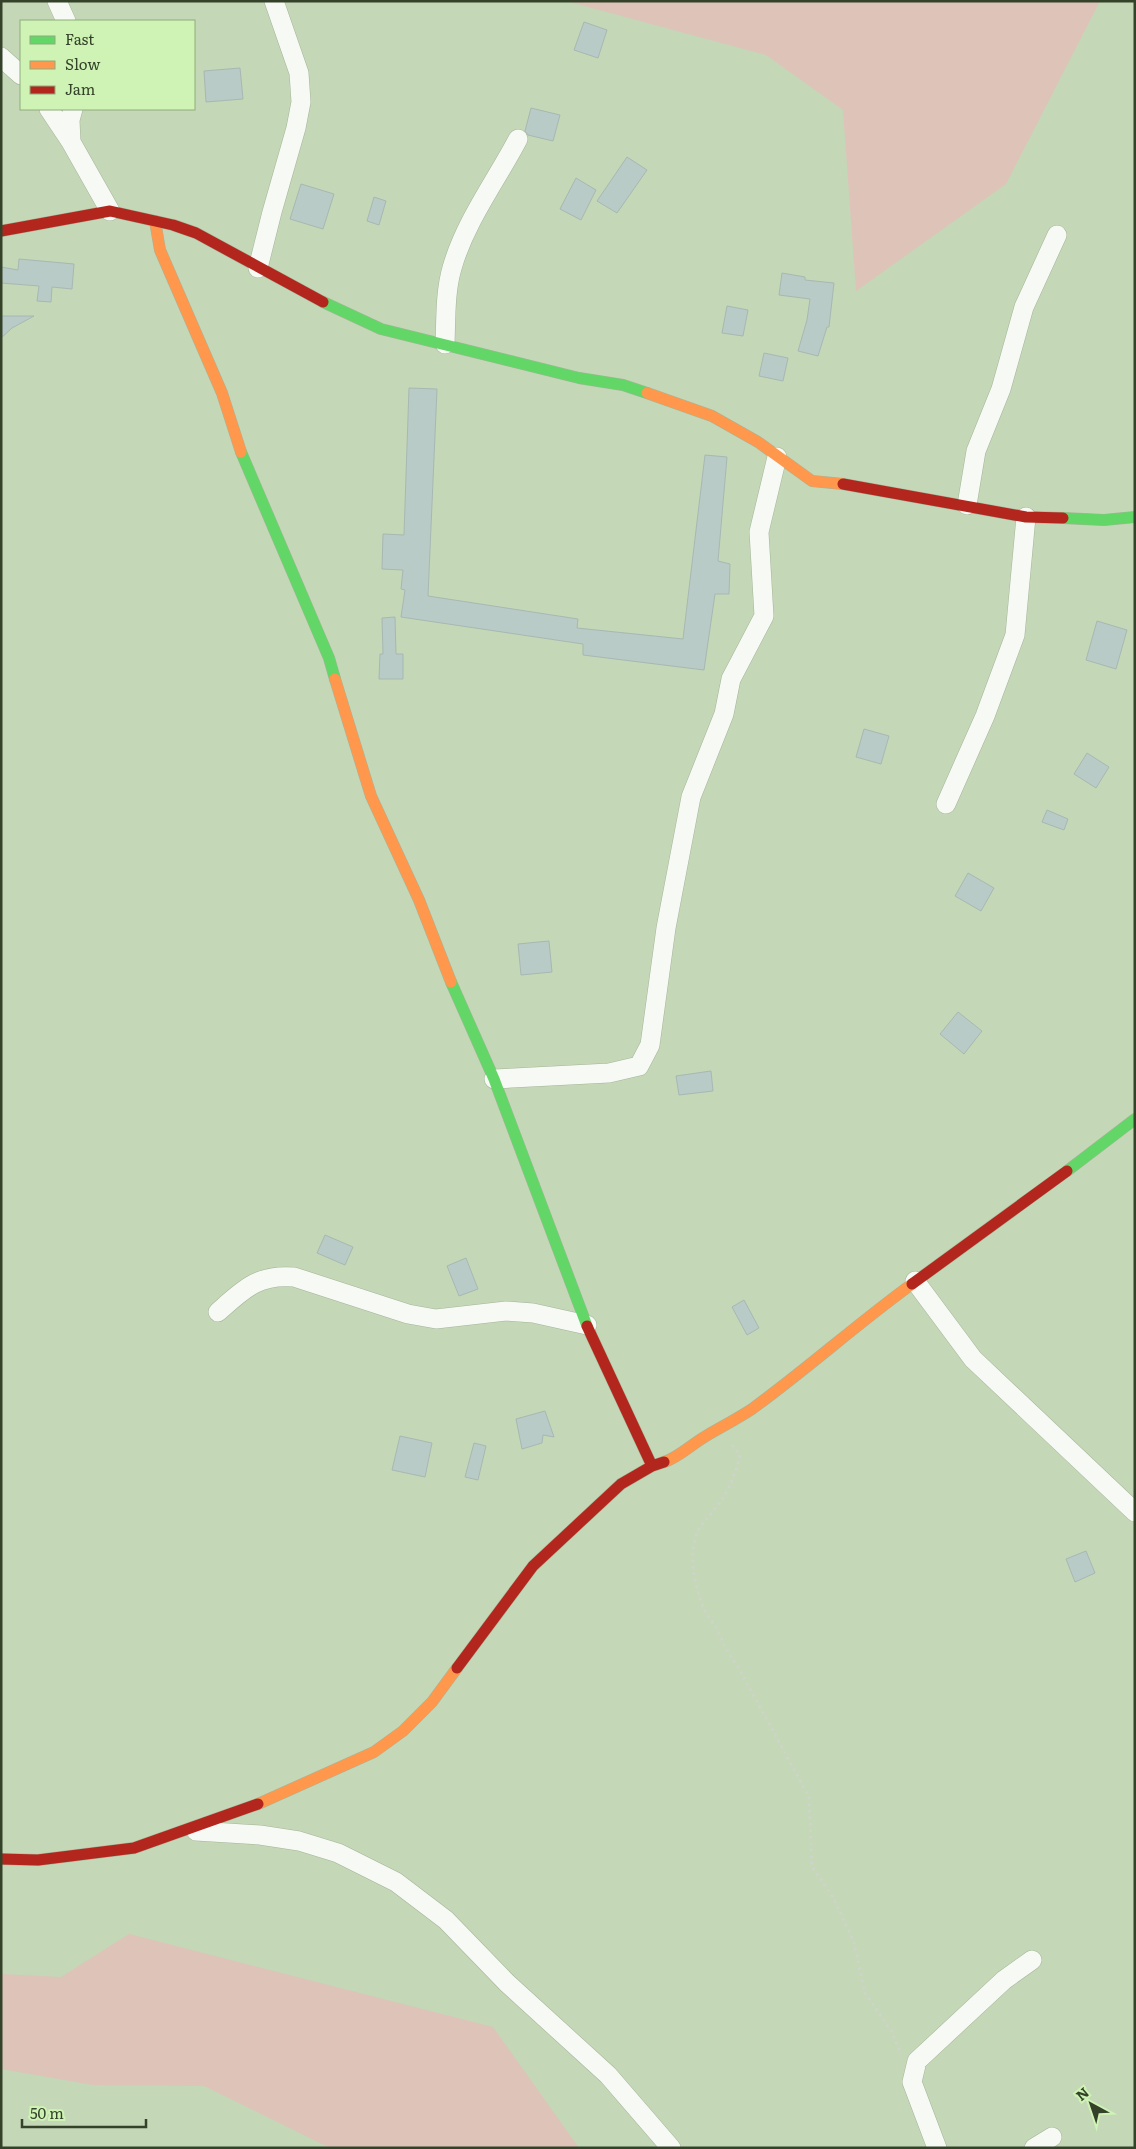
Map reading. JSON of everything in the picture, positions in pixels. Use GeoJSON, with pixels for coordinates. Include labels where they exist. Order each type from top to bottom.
{"type":"FeatureCollection","features":[{"type":"Feature","properties":{"kind":"street"},"geometry":{"type":"LineString","coordinates":[[57,1],[66,20]]}},
{"type":"Feature","properties":{"kind":"street"},"geometry":{"type":"LineString","coordinates":[[258,268],[296,128],[301,102],[299,73],[274,1]]}},
{"type":"Feature","properties":{"kind":"street"},"geometry":{"type":"LineString","coordinates":[[1,57],[20,75]]}},
{"type":"Feature","properties":{"kind":"street"},"geometry":{"type":"LineString","coordinates":[[50,110],[71,142],[110,211]]}},
{"type":"Feature","properties":{"kind":"street"},"geometry":{"type":"LineString","coordinates":[[71,142],[70,120],[72,110]]}},
{"type":"Feature","properties":{"kind":"street"},"geometry":{"type":"LineString","coordinates":[[445,344],[446,311],[452,269],[464,236],[518,139]]}},
{"type":"Feature","properties":{"kind":"street"},"geometry":{"type":"LineString","coordinates":[[1,231],[110,211],[173,225],[196,233],[344,314],[381,329],[579,378],[622,385],[689,407],[734,427],[812,480],[858,485],[1026,517],[1104,520],[1135,516]]}},
{"type":"Feature","properties":{"kind":"street"},"geometry":{"type":"LineString","coordinates":[[154,221],[160,250],[222,393],[244,460],[329,658],[371,796],[419,900],[462,1007],[494,1079],[587,1325],[652,1466]]}},
{"type":"Feature","properties":{"kind":"street"},"geometry":{"type":"LineString","coordinates":[[967,505],[976,451],[1001,389],[1024,307],[1057,235]]}},
{"type":"Feature","properties":{"kind":"street"},"geometry":{"type":"LineString","coordinates":[[494,1079],[609,1073],[639,1066],[650,1044],[666,928],[691,797],[724,714],[731,679],[764,616],[759,532],[777,457]]}},
{"type":"Feature","properties":{"kind":"street"},"geometry":{"type":"LineString","coordinates":[[946,804],[985,716],[1015,635],[1026,517]]}},
{"type":"Feature","properties":{"kind":"street"},"geometry":{"type":"LineString","coordinates":[[1,1859],[38,1860],[134,1848],[190,1830],[267,1801],[374,1752],[403,1731],[432,1702],[533,1566],[622,1484],[652,1466],[671,1460],[684,1449],[750,1410],[793,1378],[869,1315],[1033,1198],[1135,1120]]}},
{"type":"Feature","properties":{"kind":"street"},"geometry":{"type":"LineString","coordinates":[[218,1312],[240,1293],[260,1280],[276,1275],[294,1276],[408,1314],[436,1319],[506,1311],[533,1313],[587,1325]]}},
{"type":"Feature","properties":{"kind":"street"},"geometry":{"type":"LineString","coordinates":[[915,1282],[973,1359],[1135,1512]]}},
{"type":"Feature","properties":{"kind":"street"},"geometry":{"type":"LineString","coordinates":[[260,1835],[267,1801]]}},
{"type":"Feature","properties":{"kind":"street"},"geometry":{"type":"LineString","coordinates":[[190,1830],[260,1835],[299,1841],[338,1853],[396,1882],[446,1920],[506,1983],[608,2075],[671,2148]]}},
{"type":"Feature","properties":{"kind":"street"},"geometry":{"type":"LineString","coordinates":[[937,2148],[912,2082],[917,2061],[1004,1980],[1032,1960]]}},
{"type":"Feature","properties":{"kind":"street"},"geometry":{"type":"LineString","coordinates":[[1034,2148],[1052,2137]]}},
{"type":"Feature","properties":{"kind":"path"},"geometry":{"type":"LineString","coordinates":[[718,1429],[740,1455],[729,1489],[698,1530],[692,1544],[692,1560],[698,1593],[705,1611],[716,1628],[722,1645],[738,1665],[809,1797],[812,1867],[831,1894],[854,1942],[865,1993],[892,2032],[912,2082]]}},
{"type":"Feature","properties":{"kind":"shaded area"},"geometry":{"type":"Polygon","coordinates":[[[566,1],[1100,1],[1006,184],[856,291],[843,110],[766,55],[566,1]]]}},
{"type":"Feature","properties":{"kind":"shaded area"},"geometry":{"type":"Polygon","coordinates":[[[129,1934],[493,2027],[579,2148],[330,2148],[204,2086],[93,2085],[1,2069],[1,1974],[61,1977],[129,1934]]]}},
{"type":"Feature","properties":{"kind":"building"},"geometry":{"type":"Polygon","coordinates":[[[584,22],[607,30],[598,58],[574,50],[584,22]]]}},
{"type":"Feature","properties":{"kind":"building"},"geometry":{"type":"Polygon","coordinates":[[[240,68],[243,99],[206,102],[204,71],[240,68]]]}},
{"type":"Feature","properties":{"kind":"building"},"geometry":{"type":"Polygon","coordinates":[[[531,108],[560,115],[553,141],[528,135],[525,131],[531,108]]]}},
{"type":"Feature","properties":{"kind":"building"},"geometry":{"type":"Polygon","coordinates":[[[627,157],[647,170],[617,213],[597,201],[627,157]]]}},
{"type":"Feature","properties":{"kind":"building"},"geometry":{"type":"Polygon","coordinates":[[[576,178],[596,190],[581,220],[560,209],[576,178]]]}},
{"type":"Feature","properties":{"kind":"building"},"geometry":{"type":"Polygon","coordinates":[[[301,184],[334,194],[323,229],[290,219],[301,184]]]}},
{"type":"Feature","properties":{"kind":"building"},"geometry":{"type":"Polygon","coordinates":[[[374,197],[386,201],[379,225],[367,221],[374,197]]]}},
{"type":"Feature","properties":{"kind":"building"},"geometry":{"type":"Polygon","coordinates":[[[19,259],[74,264],[72,289],[52,287],[51,302],[37,301],[39,286],[1,283],[1,267],[18,270],[19,259]]]}},
{"type":"Feature","properties":{"kind":"building"},"geometry":{"type":"Polygon","coordinates":[[[782,273],[805,277],[805,280],[834,283],[829,327],[827,327],[818,356],[798,351],[807,320],[810,299],[779,295],[782,273]]]}},
{"type":"Feature","properties":{"kind":"building"},"geometry":{"type":"Polygon","coordinates":[[[727,306],[748,310],[743,336],[722,333],[727,306]]]}},
{"type":"Feature","properties":{"kind":"building"},"geometry":{"type":"Polygon","coordinates":[[[1,316],[34,316],[12,328],[1,338],[1,316]]]}},
{"type":"Feature","properties":{"kind":"building"},"geometry":{"type":"Polygon","coordinates":[[[764,353],[788,358],[783,381],[759,376],[764,353]]]}},
{"type":"Feature","properties":{"kind":"building"},"geometry":{"type":"Polygon","coordinates":[[[409,388],[437,389],[428,596],[578,619],[577,628],[683,639],[705,455],[727,457],[718,561],[730,564],[729,594],[715,594],[704,670],[583,655],[583,644],[401,617],[405,590],[401,589],[403,570],[382,569],[383,534],[404,535],[409,388]]]}},
{"type":"Feature","properties":{"kind":"building"},"geometry":{"type":"Polygon","coordinates":[[[395,617],[396,654],[403,654],[403,679],[379,679],[380,654],[383,654],[382,618],[395,617]]]}},
{"type":"Feature","properties":{"kind":"building"},"geometry":{"type":"Polygon","coordinates":[[[1097,621],[1127,630],[1116,669],[1086,660],[1097,621]]]}},
{"type":"Feature","properties":{"kind":"building"},"geometry":{"type":"Polygon","coordinates":[[[864,729],[889,736],[881,764],[856,757],[864,729]]]}},
{"type":"Feature","properties":{"kind":"building"},"geometry":{"type":"Polygon","coordinates":[[[1087,753],[1109,767],[1096,788],[1074,774],[1087,753]]]}},
{"type":"Feature","properties":{"kind":"building"},"geometry":{"type":"Polygon","coordinates":[[[1047,810],[1068,819],[1064,830],[1042,822],[1047,810]]]}},
{"type":"Feature","properties":{"kind":"building"},"geometry":{"type":"Polygon","coordinates":[[[968,873],[994,888],[981,911],[955,896],[968,873]]]}},
{"type":"Feature","properties":{"kind":"building"},"geometry":{"type":"Polygon","coordinates":[[[549,941],[552,972],[521,975],[518,944],[549,941]]]}},
{"type":"Feature","properties":{"kind":"building"},"geometry":{"type":"Polygon","coordinates":[[[958,1012],[982,1031],[964,1054],[940,1034],[958,1012]]]}},
{"type":"Feature","properties":{"kind":"building"},"geometry":{"type":"Polygon","coordinates":[[[711,1071],[713,1091],[679,1095],[676,1076],[711,1071]]]}},
{"type":"Feature","properties":{"kind":"building"},"geometry":{"type":"Polygon","coordinates":[[[325,1235],[353,1247],[345,1265],[317,1253],[325,1235]]]}},
{"type":"Feature","properties":{"kind":"building"},"geometry":{"type":"Polygon","coordinates":[[[466,1258],[478,1289],[459,1296],[447,1266],[466,1258]]]}},
{"type":"Feature","properties":{"kind":"building"},"geometry":{"type":"Polygon","coordinates":[[[744,1300],[759,1328],[747,1335],[732,1307],[744,1300]]]}},
{"type":"Feature","properties":{"kind":"building"},"geometry":{"type":"Polygon","coordinates":[[[545,1411],[554,1437],[543,1435],[542,1443],[522,1449],[516,1419],[545,1411]]]}},
{"type":"Feature","properties":{"kind":"building"},"geometry":{"type":"Polygon","coordinates":[[[400,1436],[432,1443],[425,1477],[392,1470],[400,1436]]]}},
{"type":"Feature","properties":{"kind":"building"},"geometry":{"type":"Polygon","coordinates":[[[474,1443],[486,1446],[478,1480],[465,1477],[474,1443]]]}},
{"type":"Feature","properties":{"kind":"building"},"geometry":{"type":"Polygon","coordinates":[[[1086,1551],[1095,1573],[1075,1582],[1066,1559],[1086,1551]]]}},
{"type":"Feature","properties":{"kind":"traffic: fast"},"geometry":{"type":"LineString","coordinates":[[323,302],[381,329],[579,378],[623,385],[647,393]]}},
{"type":"Feature","properties":{"kind":"traffic: fast"},"geometry":{"type":"LineString","coordinates":[[241,452],[329,658],[335,679]]}},
{"type":"Feature","properties":{"kind":"traffic: fast"},"geometry":{"type":"LineString","coordinates":[[1063,518],[1104,520],[1135,517]]}},
{"type":"Feature","properties":{"kind":"traffic: fast"},"geometry":{"type":"LineString","coordinates":[[451,982],[494,1079],[587,1326]]}},
{"type":"Feature","properties":{"kind":"traffic: fast"},"geometry":{"type":"LineString","coordinates":[[1067,1171],[1135,1119]]}},
{"type":"Feature","properties":{"kind":"traffic: slow"},"geometry":{"type":"LineString","coordinates":[[155,221],[160,250],[222,393],[241,452]]}},
{"type":"Feature","properties":{"kind":"traffic: slow"},"geometry":{"type":"LineString","coordinates":[[647,393],[712,416],[758,442],[812,481],[843,484]]}},
{"type":"Feature","properties":{"kind":"traffic: slow"},"geometry":{"type":"LineString","coordinates":[[335,679],[371,796],[419,900],[451,982]]}},
{"type":"Feature","properties":{"kind":"traffic: slow"},"geometry":{"type":"LineString","coordinates":[[664,1462],[752,1409],[912,1284]]}},
{"type":"Feature","properties":{"kind":"traffic: slow"},"geometry":{"type":"LineString","coordinates":[[258,1804],[374,1752],[403,1731],[432,1702],[457,1668]]}},
{"type":"Feature","properties":{"kind":"traffic: jam"},"geometry":{"type":"LineString","coordinates":[[1,231],[110,211],[173,225],[196,233],[323,302]]}},
{"type":"Feature","properties":{"kind":"traffic: jam"},"geometry":{"type":"LineString","coordinates":[[843,484],[1026,517],[1063,518]]}},
{"type":"Feature","properties":{"kind":"traffic: jam"},"geometry":{"type":"LineString","coordinates":[[912,1284],[1067,1171]]}},
{"type":"Feature","properties":{"kind":"traffic: jam"},"geometry":{"type":"LineString","coordinates":[[587,1326],[652,1466]]}},
{"type":"Feature","properties":{"kind":"traffic: jam"},"geometry":{"type":"LineString","coordinates":[[457,1668],[533,1566],[621,1484],[652,1466],[664,1462]]}},
{"type":"Feature","properties":{"kind":"traffic: jam"},"geometry":{"type":"LineString","coordinates":[[1,1859],[38,1860],[134,1848],[258,1804]]}}]}
